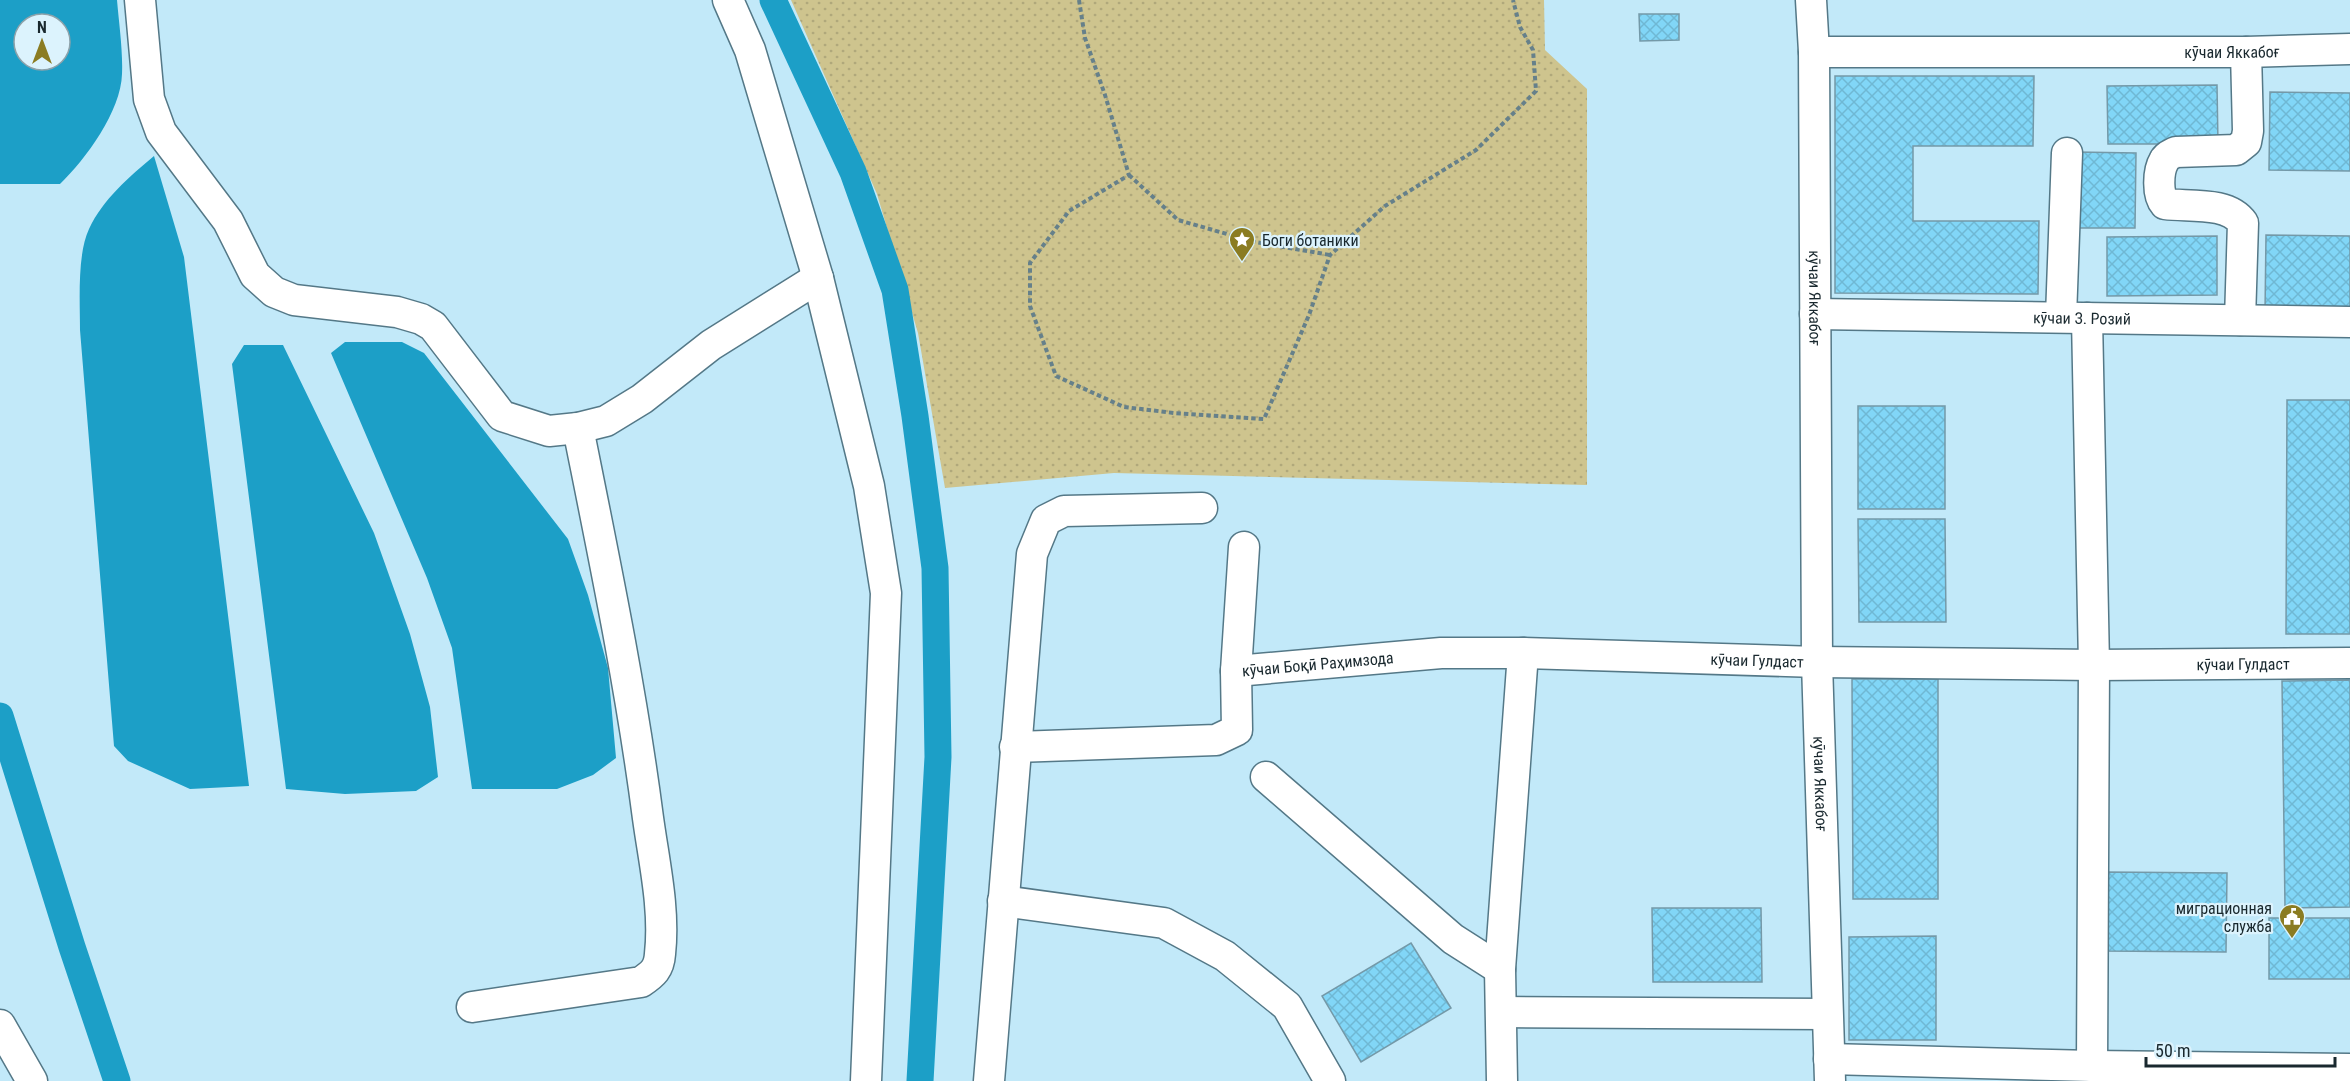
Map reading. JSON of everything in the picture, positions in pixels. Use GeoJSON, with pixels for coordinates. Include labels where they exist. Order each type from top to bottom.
{"type":"FeatureCollection","features":[{"type":"Feature","properties":{"kind":"street"},"geometry":{"type":"LineString","coordinates":[[140,0],[149,99],[161,132],[228,221],[255,275],[274,292],[294,300],[397,312],[433,326],[502,416],[528,426],[549,430],[578,428],[606,421],[642,399],[711,345],[818,278]]}},
{"type":"Feature","properties":{"kind":"street"},"geometry":{"type":"LineString","coordinates":[[728,0],[750,50],[818,278],[869,486],[886,593],[866,1081]]}},
{"type":"Feature","properties":{"kind":"street"},"geometry":{"type":"LineString","coordinates":[[1811,0],[1814,52]]}},
{"type":"Feature","properties":{"kind":"street","name":"кӯчаи Яккабоғ"},"geometry":{"type":"LineString","coordinates":[[1830,1070],[1817,662],[1814,52],[2246,52],[2350,49]]}},
{"type":"Feature","properties":{"kind":"street"},"geometry":{"type":"LineString","coordinates":[[2240,320],[2243,223],[2237,214],[2223,209],[2165,204],[2158,190],[2164,161],[2170,154],[2236,150],[2246,142],[2248,130],[2246,52]]}},
{"type":"Feature","properties":{"kind":"street"},"geometry":{"type":"LineString","coordinates":[[2067,153],[2094,665],[2092,1066]]}},
{"type":"Feature","properties":{"kind":"street","name":"кӯчаи З. Розий"},"geometry":{"type":"LineString","coordinates":[[1815,314],[2350,322]]}},
{"type":"Feature","properties":{"kind":"street"},"geometry":{"type":"LineString","coordinates":[[472,1007],[641,982],[656,971],[660,955],[660,915],[640,752],[618,623],[578,428]]}},
{"type":"Feature","properties":{"kind":"street"},"geometry":{"type":"LineString","coordinates":[[989,1081],[1032,554],[1046,520],[1064,511],[1202,508]]}},
{"type":"Feature","properties":{"kind":"street","name":"кӯчаи Боқӣ Раҳимзода"},"geometry":{"type":"LineString","coordinates":[[1244,547],[1236,671],[1441,653],[1523,653]]}},
{"type":"Feature","properties":{"kind":"street"},"geometry":{"type":"LineString","coordinates":[[1502,1081],[1500,969],[1523,653]]}},
{"type":"Feature","properties":{"kind":"street","name":"кӯчаи Гулдаст"},"geometry":{"type":"LineString","coordinates":[[1523,653],[1817,662],[2094,665],[2350,663]]}},
{"type":"Feature","properties":{"kind":"street"},"geometry":{"type":"LineString","coordinates":[[1015,747],[1216,740],[1237,730],[1236,671]]}},
{"type":"Feature","properties":{"kind":"street"},"geometry":{"type":"LineString","coordinates":[[1266,777],[1453,939],[1500,969]]}},
{"type":"Feature","properties":{"kind":"street"},"geometry":{"type":"LineString","coordinates":[[1003,901],[1164,923],[1225,956],[1287,1006],[1330,1081]]}},
{"type":"Feature","properties":{"kind":"street"},"geometry":{"type":"LineString","coordinates":[[1502,1012],[1827,1014]]}},
{"type":"Feature","properties":{"kind":"street"},"geometry":{"type":"LineString","coordinates":[[0,1025],[32,1081]]}},
{"type":"Feature","properties":{"kind":"street"},"geometry":{"type":"LineString","coordinates":[[1830,1070],[2092,1066],[2350,1070]]}},
{"type":"Feature","properties":{"kind":"path"},"geometry":{"type":"LineString","coordinates":[[1079,0],[1085,38],[1106,95],[1129,174],[1178,220],[1255,242],[1330,255]]}},
{"type":"Feature","properties":{"kind":"path"},"geometry":{"type":"LineString","coordinates":[[1129,174],[1069,211],[1030,262],[1030,306],[1056,376],[1124,408],[1264,419],[1309,315],[1330,255],[1385,206],[1476,150],[1536,91],[1533,50],[1520,27],[1513,0]]}},
{"type":"Feature","properties":{"kind":"shaded area","name":"Боги ботаники"},"geometry":{"type":"Polygon","coordinates":[[[791,0],[1544,0],[1545,50],[1587,89],[1587,485],[1114,473],[945,488],[918,333],[877,194],[791,0]]]}},
{"type":"Feature","properties":{"kind":"water"},"geometry":{"type":"Polygon","coordinates":[[[0,0],[117,0],[122,74],[116,103],[91,148],[60,184],[0,184],[0,0]]]}},
{"type":"Feature","properties":{"kind":"water"},"geometry":{"type":"Polygon","coordinates":[[[154,156],[184,257],[249,786],[190,789],[128,761],[114,746],[80,330],[81,265],[85,239],[95,218],[126,180],[154,156]]]}},
{"type":"Feature","properties":{"kind":"water"},"geometry":{"type":"Polygon","coordinates":[[[345,342],[402,342],[424,353],[568,539],[588,595],[608,668],[616,758],[593,775],[557,789],[472,789],[452,648],[427,578],[331,353],[345,342]]]}},
{"type":"Feature","properties":{"kind":"water"},"geometry":{"type":"Polygon","coordinates":[[[244,345],[283,345],[374,533],[410,634],[430,707],[438,777],[416,791],[345,794],[286,789],[232,364],[244,345]]]}},
{"type":"Feature","properties":{"kind":"building"},"geometry":{"type":"Polygon","coordinates":[[[1639,14],[1679,14],[1679,40],[1640,41],[1639,14]]]}},
{"type":"Feature","properties":{"kind":"building"},"geometry":{"type":"Polygon","coordinates":[[[1835,76],[2034,76],[2033,146],[1913,146],[1913,221],[2039,221],[2038,294],[1835,293],[1835,76]]]}},
{"type":"Feature","properties":{"kind":"building"},"geometry":{"type":"Polygon","coordinates":[[[2217,85],[2218,144],[2108,144],[2107,86],[2217,85]]]}},
{"type":"Feature","properties":{"kind":"building"},"geometry":{"type":"Polygon","coordinates":[[[2270,92],[2350,93],[2350,171],[2269,170],[2270,92]]]}},
{"type":"Feature","properties":{"kind":"building"},"geometry":{"type":"Polygon","coordinates":[[[2077,152],[2136,153],[2135,228],[2076,228],[2077,152]]]}},
{"type":"Feature","properties":{"kind":"building"},"geometry":{"type":"Polygon","coordinates":[[[2266,235],[2350,236],[2350,314],[2265,312],[2266,235]]]}},
{"type":"Feature","properties":{"kind":"building"},"geometry":{"type":"Polygon","coordinates":[[[2217,236],[2217,295],[2107,296],[2107,237],[2217,236]]]}},
{"type":"Feature","properties":{"kind":"building"},"geometry":{"type":"Polygon","coordinates":[[[2287,400],[2350,400],[2350,634],[2286,634],[2287,400]]]}},
{"type":"Feature","properties":{"kind":"building"},"geometry":{"type":"Polygon","coordinates":[[[1858,406],[1945,406],[1945,509],[1858,509],[1858,406]]]}},
{"type":"Feature","properties":{"kind":"building"},"geometry":{"type":"Polygon","coordinates":[[[1858,519],[1945,519],[1946,622],[1859,622],[1858,519]]]}},
{"type":"Feature","properties":{"kind":"building"},"geometry":{"type":"Polygon","coordinates":[[[1852,679],[1938,679],[1938,899],[1853,899],[1852,679]]]}},
{"type":"Feature","properties":{"kind":"building"},"geometry":{"type":"Polygon","coordinates":[[[2350,680],[2350,907],[2285,908],[2282,681],[2350,680]]]}},
{"type":"Feature","properties":{"kind":"building"},"geometry":{"type":"Polygon","coordinates":[[[2105,872],[2227,873],[2226,952],[2104,951],[2105,872]]]}},
{"type":"Feature","properties":{"kind":"building"},"geometry":{"type":"Polygon","coordinates":[[[1652,908],[1761,908],[1762,982],[1653,982],[1652,908]]]}},
{"type":"Feature","properties":{"kind":"building"},"geometry":{"type":"Polygon","coordinates":[[[2269,918],[2350,918],[2350,979],[2269,979],[2269,918]]]}},
{"type":"Feature","properties":{"kind":"building"},"geometry":{"type":"Polygon","coordinates":[[[1936,936],[1936,1040],[1849,1040],[1849,937],[1936,936]]]}},
{"type":"Feature","properties":{"kind":"building"},"geometry":{"type":"Polygon","coordinates":[[[1411,943],[1451,1008],[1361,1062],[1322,996],[1411,943]]]}},
{"type":"Feature","properties":{"kind":"waterway"},"geometry":{"type":"LineString","coordinates":[[773,0],[853,172],[895,290],[915,416],[935,568],[938,757],[920,1081]]}},
{"type":"Feature","properties":{"kind":"waterway"},"geometry":{"type":"LineString","coordinates":[[0,716],[72,947],[117,1081]]}},
{"type":"Feature","properties":{"kind":"place","name":"Боги ботаники"},"geometry":{"type":"Point","coordinates":[1242,263]}},
{"type":"Feature","properties":{"kind":"place","name":"миграционная служба"},"geometry":{"type":"Point","coordinates":[2292,940]}}]}
